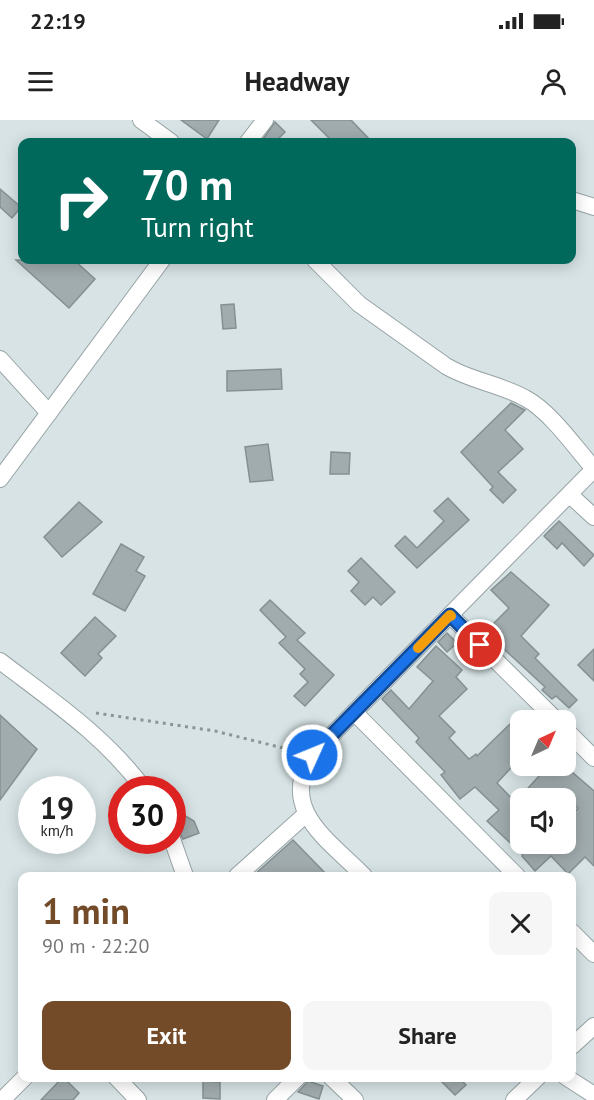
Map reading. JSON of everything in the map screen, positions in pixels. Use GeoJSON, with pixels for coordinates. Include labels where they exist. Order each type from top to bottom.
{"type":"FeatureCollection","features":[{"type":"Feature","properties":{"kind":"street"},"geometry":{"type":"LineString","coordinates":[[141,120],[166,138]]}},
{"type":"Feature","properties":{"kind":"street"},"geometry":{"type":"LineString","coordinates":[[251,138],[265,120]]}},
{"type":"Feature","properties":{"kind":"street"},"geometry":{"type":"LineString","coordinates":[[576,201],[594,207]]}},
{"type":"Feature","properties":{"kind":"street"},"geometry":{"type":"LineString","coordinates":[[0,479],[159,264]]}},
{"type":"Feature","properties":{"kind":"street"},"geometry":{"type":"LineString","coordinates":[[319,264],[359,304],[446,366],[462,375],[527,399],[543,412],[594,469],[312,755],[303,769],[300,785],[305,815],[360,872]]}},
{"type":"Feature","properties":{"kind":"street"},"geometry":{"type":"LineString","coordinates":[[0,359],[49,413]]}},
{"type":"Feature","properties":{"kind":"street"},"geometry":{"type":"LineString","coordinates":[[570,495],[594,518]]}},
{"type":"Feature","properties":{"kind":"street"},"geometry":{"type":"LineString","coordinates":[[450,615],[546,710]]}},
{"type":"Feature","properties":{"kind":"street"},"geometry":{"type":"LineString","coordinates":[[0,661],[67,710],[109,748],[133,776]]}},
{"type":"Feature","properties":{"kind":"street"},"geometry":{"type":"LineString","coordinates":[[355,713],[513,872]]}},
{"type":"Feature","properties":{"kind":"street"},"geometry":{"type":"LineString","coordinates":[[576,740],[594,758]]}},
{"type":"Feature","properties":{"kind":"street"},"geometry":{"type":"LineString","coordinates":[[241,872],[305,815]]}},
{"type":"Feature","properties":{"kind":"street"},"geometry":{"type":"LineString","coordinates":[[177,854],[184,872]]}},
{"type":"Feature","properties":{"kind":"street"},"geometry":{"type":"LineString","coordinates":[[576,935],[592,947]]}},
{"type":"Feature","properties":{"kind":"street"},"geometry":{"type":"LineString","coordinates":[[576,1042],[594,1026]]}},
{"type":"Feature","properties":{"kind":"street"},"geometry":{"type":"LineString","coordinates":[[2,1100],[20,1082]]}},
{"type":"Feature","properties":{"kind":"street"},"geometry":{"type":"LineString","coordinates":[[121,1082],[138,1100]]}},
{"type":"Feature","properties":{"kind":"street"},"geometry":{"type":"LineString","coordinates":[[275,1100],[293,1082]]}},
{"type":"Feature","properties":{"kind":"street"},"geometry":{"type":"LineString","coordinates":[[336,1082],[355,1100]]}},
{"type":"Feature","properties":{"kind":"street"},"geometry":{"type":"LineString","coordinates":[[514,1100],[533,1082]]}},
{"type":"Feature","properties":{"kind":"street"},"geometry":{"type":"LineString","coordinates":[[574,1082],[594,1095]]}},
{"type":"Feature","properties":{"kind":"path"},"geometry":{"type":"LineString","coordinates":[[67,710],[215,731],[312,755]]}},
{"type":"Feature","properties":{"kind":"building"},"geometry":{"type":"Polygon","coordinates":[[[181,120],[219,120],[206,138],[181,120]]]}},
{"type":"Feature","properties":{"kind":"building"},"geometry":{"type":"Polygon","coordinates":[[[311,120],[351,120],[368,138],[329,138],[311,120]]]}},
{"type":"Feature","properties":{"kind":"building"},"geometry":{"type":"Polygon","coordinates":[[[275,122],[285,132],[279,138],[264,138],[275,122]]]}},
{"type":"Feature","properties":{"kind":"building"},"geometry":{"type":"Polygon","coordinates":[[[0,189],[18,204],[18,211],[12,218],[0,207],[0,189]]]}},
{"type":"Feature","properties":{"kind":"building"},"geometry":{"type":"Polygon","coordinates":[[[20,264],[78,264],[95,279],[69,308],[20,264]]]}},
{"type":"Feature","properties":{"kind":"building"},"geometry":{"type":"Polygon","coordinates":[[[234,304],[236,328],[223,329],[221,305],[234,304]]]}},
{"type":"Feature","properties":{"kind":"building"},"geometry":{"type":"Polygon","coordinates":[[[281,369],[282,389],[227,391],[227,371],[281,369]]]}},
{"type":"Feature","properties":{"kind":"building"},"geometry":{"type":"Polygon","coordinates":[[[511,403],[525,410],[505,430],[523,449],[498,472],[516,490],[503,503],[490,490],[493,487],[461,452],[511,403]]]}},
{"type":"Feature","properties":{"kind":"building"},"geometry":{"type":"Polygon","coordinates":[[[268,444],[273,480],[250,482],[245,447],[268,444]]]}},
{"type":"Feature","properties":{"kind":"building"},"geometry":{"type":"Polygon","coordinates":[[[331,452],[350,453],[349,474],[330,474],[331,452]]]}},
{"type":"Feature","properties":{"kind":"building"},"geometry":{"type":"Polygon","coordinates":[[[448,498],[469,520],[417,568],[395,546],[405,536],[417,548],[444,521],[434,511],[448,498]]]}},
{"type":"Feature","properties":{"kind":"building"},"geometry":{"type":"Polygon","coordinates":[[[79,502],[102,522],[62,557],[44,537],[79,502]]]}},
{"type":"Feature","properties":{"kind":"building"},"geometry":{"type":"Polygon","coordinates":[[[559,521],[594,555],[584,566],[562,543],[557,549],[544,536],[559,521]]]}},
{"type":"Feature","properties":{"kind":"building"},"geometry":{"type":"Polygon","coordinates":[[[121,544],[144,557],[136,571],[145,576],[125,611],[93,594],[121,544]]]}},
{"type":"Feature","properties":{"kind":"building"},"geometry":{"type":"Polygon","coordinates":[[[361,558],[395,592],[381,605],[373,597],[365,605],[351,591],[359,582],[348,571],[361,558]]]}},
{"type":"Feature","properties":{"kind":"building"},"geometry":{"type":"Polygon","coordinates":[[[511,572],[549,605],[521,636],[539,654],[535,658],[577,700],[569,708],[556,696],[552,699],[542,690],[545,687],[506,651],[488,629],[509,608],[491,590],[511,572]]]}},
{"type":"Feature","properties":{"kind":"building"},"geometry":{"type":"Polygon","coordinates":[[[270,600],[305,633],[297,640],[334,675],[305,706],[294,696],[308,682],[300,674],[305,669],[279,643],[286,637],[260,610],[270,600]]]}},
{"type":"Feature","properties":{"kind":"building"},"geometry":{"type":"Polygon","coordinates":[[[95,617],[116,636],[98,654],[102,658],[85,676],[61,653],[95,617]]]}},
{"type":"Feature","properties":{"kind":"building"},"geometry":{"type":"Polygon","coordinates":[[[447,633],[457,643],[447,652],[438,642],[447,633]]]}},
{"type":"Feature","properties":{"kind":"building"},"geometry":{"type":"Polygon","coordinates":[[[436,646],[462,670],[456,677],[467,689],[439,716],[455,732],[449,738],[469,759],[476,754],[477,756],[510,724],[510,769],[497,783],[510,797],[510,843],[487,821],[499,810],[475,787],[460,799],[441,775],[445,772],[416,742],[419,738],[382,699],[391,690],[409,709],[433,681],[417,667],[436,646]]]}},
{"type":"Feature","properties":{"kind":"building"},"geometry":{"type":"Polygon","coordinates":[[[594,649],[594,681],[578,665],[594,649]]]}},
{"type":"Feature","properties":{"kind":"building"},"geometry":{"type":"Polygon","coordinates":[[[0,715],[37,749],[0,800],[0,715]]]}},
{"type":"Feature","properties":{"kind":"building"},"geometry":{"type":"Polygon","coordinates":[[[576,775],[594,791],[594,866],[585,857],[570,872],[566,872],[551,856],[535,871],[523,855],[576,854],[576,810],[578,808],[576,806],[576,788],[528,788],[539,776],[576,775]]]}},
{"type":"Feature","properties":{"kind":"building"},"geometry":{"type":"Polygon","coordinates":[[[186,816],[194,821],[199,833],[186,838],[186,816]]]}},
{"type":"Feature","properties":{"kind":"building"},"geometry":{"type":"Polygon","coordinates":[[[293,840],[324,872],[257,872],[293,840]]]}},
{"type":"Feature","properties":{"kind":"building"},"geometry":{"type":"Polygon","coordinates":[[[58,1082],[68,1082],[79,1093],[73,1100],[41,1100],[58,1082]]]}},
{"type":"Feature","properties":{"kind":"building"},"geometry":{"type":"Polygon","coordinates":[[[203,1082],[220,1082],[220,1099],[203,1098],[203,1082]]]}},
{"type":"Feature","properties":{"kind":"building"},"geometry":{"type":"Polygon","coordinates":[[[307,1082],[323,1086],[319,1099],[298,1092],[307,1082]]]}},
{"type":"Feature","properties":{"kind":"building"},"geometry":{"type":"Polygon","coordinates":[[[442,1082],[463,1082],[466,1085],[455,1095],[442,1082]]]}},
{"type":"Feature","properties":{"kind":"slow traffic"},"geometry":{"type":"LineString","coordinates":[[418,648],[451,616]]}},
{"type":"Feature","properties":{"kind":"route"},"geometry":{"type":"LineString","coordinates":[[312,755],[450,615],[480,645]]}}]}
